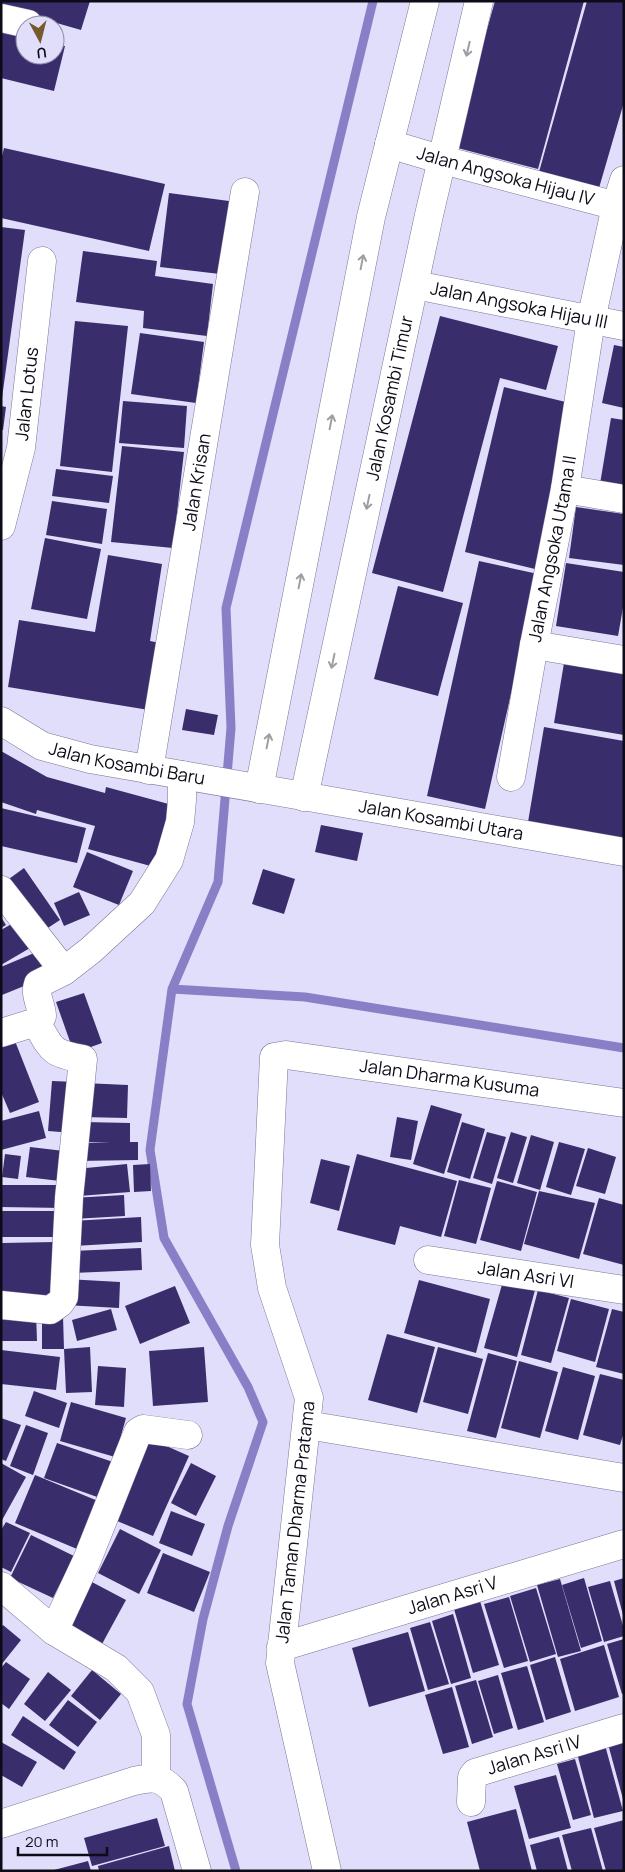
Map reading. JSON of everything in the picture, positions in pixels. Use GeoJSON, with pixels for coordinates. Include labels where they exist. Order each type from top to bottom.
{"type":"FeatureCollection","features":[{"type":"Feature","properties":{"kind":"street"},"geometry":{"type":"LineString","coordinates":[[251,787],[371,217],[425,1]]}},
{"type":"Feature","properties":{"kind":"street","name":"Jalan Kosambi Timur"},"geometry":{"type":"LineString","coordinates":[[304,797],[429,215],[479,1]]}},
{"type":"Feature","properties":{"kind":"street"},"geometry":{"type":"LineString","coordinates":[[1,18],[15,21]]}},
{"type":"Feature","properties":{"kind":"street","name":"Jalan Angsoka Hijau IV"},"geometry":{"type":"LineString","coordinates":[[389,144],[620,207]]}},
{"type":"Feature","properties":{"kind":"street","name":"Jalan Angsoka Utama II"},"geometry":{"type":"LineString","coordinates":[[511,777],[534,645],[565,489],[591,320],[620,207],[624,180]]}},
{"type":"Feature","properties":{"kind":"street","name":"Jalan Krisan"},"geometry":{"type":"LineString","coordinates":[[149,770],[245,192]]}},
{"type":"Feature","properties":{"kind":"street","name":"Jalan Lotus"},"geometry":{"type":"LineString","coordinates":[[1,526],[20,448],[42,261]]}},
{"type":"Feature","properties":{"kind":"street","name":"Jalan Angsoka Hijau III"},"geometry":{"type":"LineString","coordinates":[[415,285],[624,326]]}},
{"type":"Feature","properties":{"kind":"street"},"geometry":{"type":"LineString","coordinates":[[565,489],[624,499]]}},
{"type":"Feature","properties":{"kind":"street"},"geometry":{"type":"LineString","coordinates":[[534,645],[624,660]]}},
{"type":"Feature","properties":{"kind":"street","name":"Jalan Kosambi Baru"},"geometry":{"type":"LineString","coordinates":[[1,721],[42,746],[90,759],[251,787]]}},
{"type":"Feature","properties":{"kind":"street"},"geometry":{"type":"LineString","coordinates":[[1,1033],[36,1022],[42,1016],[42,1008],[36,990],[38,984],[64,971],[91,950],[142,903],[168,860],[180,822],[187,776]]}},
{"type":"Feature","properties":{"kind":"street","name":"Jalan Kosambi Utara"},"geometry":{"type":"LineString","coordinates":[[251,787],[624,852]]}},
{"type":"Feature","properties":{"kind":"street"},"geometry":{"type":"LineString","coordinates":[[1,890],[64,971]]}},
{"type":"Feature","properties":{"kind":"street"},"geometry":{"type":"LineString","coordinates":[[1,1305],[50,1310],[60,1304],[64,1297],[69,1198],[83,1059],[66,1056],[53,1050],[36,1022]]}},
{"type":"Feature","properties":{"kind":"street","name":"Jalan Dharma Kusuma"},"geometry":{"type":"LineString","coordinates":[[275,1056],[286,1055],[624,1103]]}},
{"type":"Feature","properties":{"kind":"street","name":"Jalan Taman Dharma Pratama"},"geometry":{"type":"LineString","coordinates":[[275,1056],[265,1245],[272,1288],[309,1398],[281,1647],[282,1672],[327,1871]]}},
{"type":"Feature","properties":{"kind":"street","name":"Jalan Asri VI"},"geometry":{"type":"LineString","coordinates":[[428,1260],[624,1290]]}},
{"type":"Feature","properties":{"kind":"street"},"geometry":{"type":"LineString","coordinates":[[307,1425],[624,1478]]}},
{"type":"Feature","properties":{"kind":"street"},"geometry":{"type":"LineString","coordinates":[[54,1631],[87,1560],[138,1432],[143,1429],[188,1435]]}},
{"type":"Feature","properties":{"kind":"street","name":"Jalan Asri V"},"geometry":{"type":"LineString","coordinates":[[281,1647],[624,1544]]}},
{"type":"Feature","properties":{"kind":"street"},"geometry":{"type":"LineString","coordinates":[[1,1586],[54,1631],[116,1668],[140,1692],[156,1735],[156,1778]]}},
{"type":"Feature","properties":{"kind":"street","name":"Jalan Asri IV"},"geometry":{"type":"LineString","coordinates":[[471,1802],[472,1777],[475,1773],[624,1728]]}},
{"type":"Feature","properties":{"kind":"street"},"geometry":{"type":"LineString","coordinates":[[1,1824],[134,1781],[156,1778],[166,1783],[174,1791],[197,1871]]}},
{"type":"Feature","properties":{"kind":"building"},"geometry":{"type":"Polygon","coordinates":[[[1,1],[90,1],[81,30],[65,25],[65,15],[29,15],[1,7],[1,1]]]}},
{"type":"Feature","properties":{"kind":"building"},"geometry":{"type":"Polygon","coordinates":[[[495,1],[584,1],[538,169],[454,147],[495,1]]]}},
{"type":"Feature","properties":{"kind":"building"},"geometry":{"type":"Polygon","coordinates":[[[587,1],[624,1],[624,102],[599,188],[539,172],[587,1]]]}},
{"type":"Feature","properties":{"kind":"building"},"geometry":{"type":"Polygon","coordinates":[[[1,30],[15,34],[15,65],[60,65],[54,91],[1,78],[1,30]]]}},
{"type":"Feature","properties":{"kind":"building"},"geometry":{"type":"Polygon","coordinates":[[[4,148],[165,184],[149,251],[1,218],[1,160],[4,148]]]}},
{"type":"Feature","properties":{"kind":"building"},"geometry":{"type":"Polygon","coordinates":[[[169,193],[229,201],[220,274],[160,267],[169,193]]]}},
{"type":"Feature","properties":{"kind":"building"},"geometry":{"type":"Polygon","coordinates":[[[1,227],[25,230],[2,398],[1,398],[1,227]]]}},
{"type":"Feature","properties":{"kind":"building"},"geometry":{"type":"Polygon","coordinates":[[[83,251],[157,261],[155,276],[213,284],[207,336],[143,328],[144,311],[76,302],[83,251]]]}},
{"type":"Feature","properties":{"kind":"building"},"geometry":{"type":"Polygon","coordinates":[[[440,316],[558,346],[546,390],[500,378],[443,592],[372,573],[440,316]]]}},
{"type":"Feature","properties":{"kind":"building"},"geometry":{"type":"Polygon","coordinates":[[[75,321],[128,326],[112,472],[60,466],[75,321]]]}},
{"type":"Feature","properties":{"kind":"building"},"geometry":{"type":"Polygon","coordinates":[[[140,333],[204,342],[196,403],[131,394],[140,333]]]}},
{"type":"Feature","properties":{"kind":"building"},"geometry":{"type":"Polygon","coordinates":[[[614,345],[624,347],[624,408],[602,403],[614,345]]]}},
{"type":"Feature","properties":{"kind":"building"},"geometry":{"type":"Polygon","coordinates":[[[504,387],[574,404],[535,569],[465,552],[504,387]]]}},
{"type":"Feature","properties":{"kind":"building"},"geometry":{"type":"Polygon","coordinates":[[[123,401],[187,406],[184,448],[119,443],[123,401]]]}},
{"type":"Feature","properties":{"kind":"building"},"geometry":{"type":"Polygon","coordinates":[[[1,406],[6,407],[3,430],[1,430],[1,406]]]}},
{"type":"Feature","properties":{"kind":"building"},"geometry":{"type":"Polygon","coordinates":[[[611,418],[624,420],[624,488],[600,484],[611,418]]]}},
{"type":"Feature","properties":{"kind":"building"},"geometry":{"type":"Polygon","coordinates":[[[122,446],[184,452],[173,548],[111,542],[122,446]]]}},
{"type":"Feature","properties":{"kind":"building"},"geometry":{"type":"Polygon","coordinates":[[[56,469],[113,476],[109,503],[52,496],[56,469]]]}},
{"type":"Feature","properties":{"kind":"building"},"geometry":{"type":"Polygon","coordinates":[[[52,501],[107,509],[102,544],[46,535],[52,501]]]}},
{"type":"Feature","properties":{"kind":"building"},"geometry":{"type":"Polygon","coordinates":[[[576,507],[624,514],[624,565],[569,558],[576,507]]]}},
{"type":"Feature","properties":{"kind":"building"},"geometry":{"type":"Polygon","coordinates":[[[45,538],[101,549],[87,619],[31,609],[45,538]]]}},
{"type":"Feature","properties":{"kind":"building"},"geometry":{"type":"Polygon","coordinates":[[[108,555],[162,564],[150,641],[160,643],[149,710],[8,687],[19,620],[95,632],[108,555]]]}},
{"type":"Feature","properties":{"kind":"building"},"geometry":{"type":"Polygon","coordinates":[[[479,561],[538,574],[485,809],[427,796],[479,561]]]}},
{"type":"Feature","properties":{"kind":"building"},"geometry":{"type":"Polygon","coordinates":[[[566,563],[624,572],[624,602],[618,636],[556,626],[566,563]]]}},
{"type":"Feature","properties":{"kind":"building"},"geometry":{"type":"Polygon","coordinates":[[[398,586],[463,603],[438,696],[374,679],[398,586]]]}},
{"type":"Feature","properties":{"kind":"building"},"geometry":{"type":"Polygon","coordinates":[[[564,663],[624,673],[624,735],[554,723],[564,663]]]}},
{"type":"Feature","properties":{"kind":"building"},"geometry":{"type":"Polygon","coordinates":[[[186,709],[218,715],[214,735],[182,730],[186,709]]]}},
{"type":"Feature","properties":{"kind":"building"},"geometry":{"type":"Polygon","coordinates":[[[544,727],[624,741],[624,838],[528,822],[544,727]]]}},
{"type":"Feature","properties":{"kind":"building"},"geometry":{"type":"Polygon","coordinates":[[[1,751],[47,777],[105,793],[106,787],[176,806],[158,868],[88,849],[95,826],[37,810],[36,814],[1,802],[1,751]]]}},
{"type":"Feature","properties":{"kind":"building"},"geometry":{"type":"Polygon","coordinates":[[[1,808],[86,828],[77,863],[1,846],[1,808]]]}},
{"type":"Feature","properties":{"kind":"building"},"geometry":{"type":"Polygon","coordinates":[[[321,825],[363,833],[357,861],[315,852],[321,825]]]}},
{"type":"Feature","properties":{"kind":"building"},"geometry":{"type":"Polygon","coordinates":[[[87,852],[133,871],[119,905],[73,887],[87,852]]]}},
{"type":"Feature","properties":{"kind":"building"},"geometry":{"type":"Polygon","coordinates":[[[24,868],[60,920],[37,935],[2,884],[24,868]]]}},
{"type":"Feature","properties":{"kind":"building"},"geometry":{"type":"Polygon","coordinates":[[[263,869],[295,879],[284,914],[252,904],[263,869]]]}},
{"type":"Feature","properties":{"kind":"building"},"geometry":{"type":"Polygon","coordinates":[[[79,892],[90,915],[64,926],[54,903],[79,892]]]}},
{"type":"Feature","properties":{"kind":"building"},"geometry":{"type":"Polygon","coordinates":[[[1,917],[6,925],[1,928],[1,917]]]}},
{"type":"Feature","properties":{"kind":"building"},"geometry":{"type":"Polygon","coordinates":[[[15,922],[30,948],[1,965],[1,930],[15,922]]]}},
{"type":"Feature","properties":{"kind":"building"},"geometry":{"type":"Polygon","coordinates":[[[46,948],[56,973],[2,995],[1,967],[46,948]]]}},
{"type":"Feature","properties":{"kind":"building"},"geometry":{"type":"Polygon","coordinates":[[[84,993],[102,1043],[74,1053],[56,1002],[84,993]]]}},
{"type":"Feature","properties":{"kind":"building"},"geometry":{"type":"Polygon","coordinates":[[[15,1041],[39,1102],[10,1113],[1,1092],[1,1046],[15,1041]]]}},
{"type":"Feature","properties":{"kind":"building"},"geometry":{"type":"Polygon","coordinates":[[[52,1081],[76,1082],[73,1133],[48,1131],[52,1081]]]}},
{"type":"Feature","properties":{"kind":"building"},"geometry":{"type":"Polygon","coordinates":[[[83,1083],[128,1085],[127,1118],[82,1117],[83,1083]]]}},
{"type":"Feature","properties":{"kind":"building"},"geometry":{"type":"Polygon","coordinates":[[[431,1105],[462,1114],[444,1174],[413,1164],[431,1105]]]}},
{"type":"Feature","properties":{"kind":"building"},"geometry":{"type":"Polygon","coordinates":[[[39,1111],[46,1138],[1,1150],[1,1121],[39,1111]]]}},
{"type":"Feature","properties":{"kind":"building"},"geometry":{"type":"Polygon","coordinates":[[[397,1117],[418,1121],[411,1160],[390,1157],[397,1117]]]}},
{"type":"Feature","properties":{"kind":"building"},"geometry":{"type":"Polygon","coordinates":[[[84,1122],[130,1123],[130,1142],[138,1142],[138,1160],[77,1161],[77,1143],[110,1143],[84,1142],[84,1122]]]}},
{"type":"Feature","properties":{"kind":"building"},"geometry":{"type":"Polygon","coordinates":[[[462,1122],[485,1129],[470,1179],[447,1172],[462,1122]]]}},
{"type":"Feature","properties":{"kind":"building"},"geometry":{"type":"Polygon","coordinates":[[[487,1132],[506,1137],[492,1184],[473,1178],[487,1132]]]}},
{"type":"Feature","properties":{"kind":"building"},"geometry":{"type":"Polygon","coordinates":[[[511,1132],[527,1137],[513,1183],[497,1178],[511,1132]]]}},
{"type":"Feature","properties":{"kind":"building"},"geometry":{"type":"Polygon","coordinates":[[[531,1135],[554,1142],[540,1190],[517,1183],[531,1135]]]}},
{"type":"Feature","properties":{"kind":"building"},"geometry":{"type":"Polygon","coordinates":[[[559,1142],[585,1149],[571,1195],[546,1187],[559,1142]]]}},
{"type":"Feature","properties":{"kind":"building"},"geometry":{"type":"Polygon","coordinates":[[[30,1147],[64,1151],[60,1181],[26,1177],[30,1147]]]}},
{"type":"Feature","properties":{"kind":"building"},"geometry":{"type":"Polygon","coordinates":[[[588,1148],[616,1157],[605,1194],[576,1186],[588,1148]]]}},
{"type":"Feature","properties":{"kind":"building"},"geometry":{"type":"Polygon","coordinates":[[[5,1154],[21,1156],[18,1179],[2,1177],[5,1154]]]}},
{"type":"Feature","properties":{"kind":"building"},"geometry":{"type":"Polygon","coordinates":[[[357,1154],[457,1181],[441,1237],[400,1226],[395,1245],[337,1230],[357,1154]]]}},
{"type":"Feature","properties":{"kind":"building"},"geometry":{"type":"Polygon","coordinates":[[[321,1159],[350,1166],[339,1211],[310,1203],[321,1159]]]}},
{"type":"Feature","properties":{"kind":"building"},"geometry":{"type":"Polygon","coordinates":[[[127,1164],[130,1192],[79,1196],[76,1169],[127,1164]]]}},
{"type":"Feature","properties":{"kind":"building"},"geometry":{"type":"Polygon","coordinates":[[[150,1164],[151,1191],[134,1192],[133,1165],[150,1164]]]}},
{"type":"Feature","properties":{"kind":"building"},"geometry":{"type":"Polygon","coordinates":[[[459,1180],[491,1188],[476,1244],[444,1236],[459,1180]]]}},
{"type":"Feature","properties":{"kind":"building"},"geometry":{"type":"Polygon","coordinates":[[[497,1181],[537,1192],[521,1251],[480,1240],[497,1181]]]}},
{"type":"Feature","properties":{"kind":"building"},"geometry":{"type":"Polygon","coordinates":[[[2,1185],[63,1185],[63,1208],[1,1207],[2,1185]]]}},
{"type":"Feature","properties":{"kind":"building"},"geometry":{"type":"Polygon","coordinates":[[[539,1191],[595,1203],[579,1259],[524,1244],[539,1191]]]}},
{"type":"Feature","properties":{"kind":"building"},"geometry":{"type":"Polygon","coordinates":[[[124,1195],[125,1216],[73,1219],[72,1198],[124,1195]]]}},
{"type":"Feature","properties":{"kind":"building"},"geometry":{"type":"Polygon","coordinates":[[[599,1198],[624,1205],[624,1265],[583,1254],[599,1198]]]}},
{"type":"Feature","properties":{"kind":"building"},"geometry":{"type":"Polygon","coordinates":[[[1,1211],[58,1211],[59,1237],[1,1237],[1,1211]]]}},
{"type":"Feature","properties":{"kind":"building"},"geometry":{"type":"Polygon","coordinates":[[[141,1217],[142,1242],[74,1246],[72,1221],[141,1217]]]}},
{"type":"Feature","properties":{"kind":"building"},"geometry":{"type":"Polygon","coordinates":[[[55,1242],[55,1302],[2,1302],[2,1243],[55,1242]]]}},
{"type":"Feature","properties":{"kind":"building"},"geometry":{"type":"Polygon","coordinates":[[[141,1248],[142,1270],[73,1273],[72,1251],[141,1248]]]}},
{"type":"Feature","properties":{"kind":"building"},"geometry":{"type":"Polygon","coordinates":[[[66,1279],[120,1282],[119,1308],[65,1305],[66,1279]]]}},
{"type":"Feature","properties":{"kind":"building"},"geometry":{"type":"Polygon","coordinates":[[[419,1280],[490,1299],[476,1353],[404,1333],[419,1280]]]}},
{"type":"Feature","properties":{"kind":"building"},"geometry":{"type":"Polygon","coordinates":[[[503,1281],[535,1290],[517,1357],[484,1348],[503,1281]]]}},
{"type":"Feature","properties":{"kind":"building"},"geometry":{"type":"Polygon","coordinates":[[[175,1286],[190,1323],[140,1344],[125,1306],[175,1286]]]}},
{"type":"Feature","properties":{"kind":"building"},"geometry":{"type":"Polygon","coordinates":[[[538,1290],[569,1298],[551,1363],[521,1355],[538,1290]]]}},
{"type":"Feature","properties":{"kind":"building"},"geometry":{"type":"Polygon","coordinates":[[[571,1299],[609,1309],[595,1362],[557,1351],[571,1299]]]}},
{"type":"Feature","properties":{"kind":"building"},"geometry":{"type":"Polygon","coordinates":[[[111,1309],[117,1330],[77,1341],[72,1320],[111,1309]]]}},
{"type":"Feature","properties":{"kind":"building"},"geometry":{"type":"Polygon","coordinates":[[[612,1309],[624,1312],[624,1374],[596,1367],[612,1309]]]}},
{"type":"Feature","properties":{"kind":"building"},"geometry":{"type":"Polygon","coordinates":[[[36,1312],[37,1341],[1,1341],[1,1313],[36,1312]]]}},
{"type":"Feature","properties":{"kind":"building"},"geometry":{"type":"Polygon","coordinates":[[[42,1316],[63,1316],[64,1349],[42,1349],[42,1316]]]}},
{"type":"Feature","properties":{"kind":"building"},"geometry":{"type":"Polygon","coordinates":[[[387,1334],[435,1347],[417,1413],[368,1400],[387,1334]]]}},
{"type":"Feature","properties":{"kind":"building"},"geometry":{"type":"Polygon","coordinates":[[[90,1347],[92,1392],[66,1393],[64,1349],[90,1347]]]}},
{"type":"Feature","properties":{"kind":"building"},"geometry":{"type":"Polygon","coordinates":[[[204,1347],[208,1402],[153,1406],[149,1351],[204,1347]]]}},
{"type":"Feature","properties":{"kind":"building"},"geometry":{"type":"Polygon","coordinates":[[[438,1347],[483,1359],[468,1414],[423,1402],[438,1347]]]}},
{"type":"Feature","properties":{"kind":"building"},"geometry":{"type":"Polygon","coordinates":[[[1,1350],[60,1357],[56,1390],[1,1384],[1,1350]]]}},
{"type":"Feature","properties":{"kind":"building"},"geometry":{"type":"Polygon","coordinates":[[[488,1353],[517,1361],[496,1438],[467,1431],[488,1353]]]}},
{"type":"Feature","properties":{"kind":"building"},"geometry":{"type":"Polygon","coordinates":[[[519,1361],[558,1372],[540,1438],[501,1428],[519,1361]]]}},
{"type":"Feature","properties":{"kind":"building"},"geometry":{"type":"Polygon","coordinates":[[[98,1366],[126,1368],[124,1407],[95,1405],[98,1366]]]}},
{"type":"Feature","properties":{"kind":"building"},"geometry":{"type":"Polygon","coordinates":[[[563,1367],[595,1376],[578,1440],[545,1431],[563,1367]]]}},
{"type":"Feature","properties":{"kind":"building"},"geometry":{"type":"Polygon","coordinates":[[[600,1374],[624,1380],[624,1432],[620,1445],[583,1435],[600,1374]]]}},
{"type":"Feature","properties":{"kind":"building"},"geometry":{"type":"Polygon","coordinates":[[[34,1391],[67,1403],[59,1428],[25,1416],[34,1391]]]}},
{"type":"Feature","properties":{"kind":"building"},"geometry":{"type":"Polygon","coordinates":[[[71,1402],[126,1418],[115,1457],[60,1441],[71,1402]]]}},
{"type":"Feature","properties":{"kind":"building"},"geometry":{"type":"Polygon","coordinates":[[[1,1418],[21,1425],[6,1461],[1,1459],[1,1418]]]}},
{"type":"Feature","properties":{"kind":"building"},"geometry":{"type":"Polygon","coordinates":[[[26,1425],[48,1433],[33,1475],[10,1466],[26,1425]]]}},
{"type":"Feature","properties":{"kind":"building"},"geometry":{"type":"Polygon","coordinates":[[[146,1437],[189,1456],[153,1536],[110,1518],[146,1437]]]}},
{"type":"Feature","properties":{"kind":"building"},"geometry":{"type":"Polygon","coordinates":[[[57,1443],[113,1462],[100,1498],[44,1478],[57,1443]]]}},
{"type":"Feature","properties":{"kind":"building"},"geometry":{"type":"Polygon","coordinates":[[[1,1463],[26,1477],[1,1522],[1,1463]]]}},
{"type":"Feature","properties":{"kind":"building"},"geometry":{"type":"Polygon","coordinates":[[[191,1463],[216,1476],[196,1516],[171,1503],[191,1463]]]}},
{"type":"Feature","properties":{"kind":"building"},"geometry":{"type":"Polygon","coordinates":[[[35,1475],[98,1501],[77,1549],[15,1523],[35,1475]]]}},
{"type":"Feature","properties":{"kind":"building"},"geometry":{"type":"Polygon","coordinates":[[[171,1511],[205,1524],[192,1556],[159,1543],[171,1511]]]}},
{"type":"Feature","properties":{"kind":"building"},"geometry":{"type":"Polygon","coordinates":[[[6,1522],[30,1533],[11,1572],[1,1567],[1,1530],[6,1522]]]}},
{"type":"Feature","properties":{"kind":"building"},"geometry":{"type":"Polygon","coordinates":[[[120,1529],[161,1550],[139,1594],[98,1573],[120,1529]]]}},
{"type":"Feature","properties":{"kind":"building"},"geometry":{"type":"Polygon","coordinates":[[[31,1535],[74,1556],[53,1598],[10,1578],[31,1535]]]}},
{"type":"Feature","properties":{"kind":"building"},"geometry":{"type":"Polygon","coordinates":[[[163,1553],[210,1572],[194,1612],[147,1593],[163,1553]]]}},
{"type":"Feature","properties":{"kind":"building"},"geometry":{"type":"Polygon","coordinates":[[[584,1578],[602,1641],[581,1648],[562,1585],[584,1578]]]}},
{"type":"Feature","properties":{"kind":"building"},"geometry":{"type":"Polygon","coordinates":[[[624,1578],[624,1615],[623,1615],[614,1581],[624,1578]]]}},
{"type":"Feature","properties":{"kind":"building"},"geometry":{"type":"Polygon","coordinates":[[[560,1579],[581,1651],[558,1657],[537,1585],[560,1579]]]}},
{"type":"Feature","properties":{"kind":"building"},"geometry":{"type":"Polygon","coordinates":[[[90,1581],[126,1600],[102,1644],[66,1624],[90,1581]]]}},
{"type":"Feature","properties":{"kind":"building"},"geometry":{"type":"Polygon","coordinates":[[[610,1581],[624,1629],[624,1636],[604,1642],[588,1587],[610,1581]]]}},
{"type":"Feature","properties":{"kind":"building"},"geometry":{"type":"Polygon","coordinates":[[[536,1588],[556,1654],[530,1662],[510,1596],[536,1588]]]}},
{"type":"Feature","properties":{"kind":"building"},"geometry":{"type":"Polygon","coordinates":[[[509,1597],[528,1661],[504,1668],[484,1604],[509,1597]]]}},
{"type":"Feature","properties":{"kind":"building"},"geometry":{"type":"Polygon","coordinates":[[[480,1601],[499,1665],[473,1673],[454,1609],[480,1601]]]}},
{"type":"Feature","properties":{"kind":"building"},"geometry":{"type":"Polygon","coordinates":[[[453,1614],[471,1678],[451,1684],[432,1621],[453,1614]]]}},
{"type":"Feature","properties":{"kind":"building"},"geometry":{"type":"Polygon","coordinates":[[[430,1622],[449,1684],[428,1690],[410,1628],[430,1622]]]}},
{"type":"Feature","properties":{"kind":"building"},"geometry":{"type":"Polygon","coordinates":[[[3,1625],[21,1640],[1,1665],[1,1627],[3,1625]]]}},
{"type":"Feature","properties":{"kind":"building"},"geometry":{"type":"Polygon","coordinates":[[[408,1632],[425,1691],[369,1707],[352,1648],[408,1632]]]}},
{"type":"Feature","properties":{"kind":"building"},"geometry":{"type":"Polygon","coordinates":[[[624,1639],[624,1694],[622,1694],[607,1644],[624,1639]]]}},
{"type":"Feature","properties":{"kind":"building"},"geometry":{"type":"Polygon","coordinates":[[[604,1645],[619,1697],[575,1711],[560,1659],[604,1645]]]}},
{"type":"Feature","properties":{"kind":"building"},"geometry":{"type":"Polygon","coordinates":[[[555,1657],[571,1712],[546,1720],[530,1665],[555,1657]]]}},
{"type":"Feature","properties":{"kind":"building"},"geometry":{"type":"Polygon","coordinates":[[[6,1662],[30,1679],[9,1709],[1,1703],[1,1668],[6,1662]]]}},
{"type":"Feature","properties":{"kind":"building"},"geometry":{"type":"Polygon","coordinates":[[[527,1666],[544,1722],[518,1730],[501,1673],[527,1666]]]}},
{"type":"Feature","properties":{"kind":"building"},"geometry":{"type":"Polygon","coordinates":[[[92,1670],[121,1694],[100,1720],[71,1696],[92,1670]]]}},
{"type":"Feature","properties":{"kind":"building"},"geometry":{"type":"Polygon","coordinates":[[[48,1672],[71,1690],[45,1721],[24,1704],[48,1672]]]}},
{"type":"Feature","properties":{"kind":"building"},"geometry":{"type":"Polygon","coordinates":[[[498,1675],[513,1728],[494,1734],[478,1681],[498,1675]]]}},
{"type":"Feature","properties":{"kind":"building"},"geometry":{"type":"Polygon","coordinates":[[[476,1680],[493,1737],[472,1744],[455,1686],[476,1680]]]}},
{"type":"Feature","properties":{"kind":"building"},"geometry":{"type":"Polygon","coordinates":[[[452,1687],[469,1747],[443,1754],[425,1695],[452,1687]]]}},
{"type":"Feature","properties":{"kind":"building"},"geometry":{"type":"Polygon","coordinates":[[[68,1700],[97,1722],[78,1747],[49,1725],[68,1700]]]}},
{"type":"Feature","properties":{"kind":"building"},"geometry":{"type":"Polygon","coordinates":[[[23,1716],[76,1752],[64,1770],[11,1735],[23,1716]]]}},
{"type":"Feature","properties":{"kind":"building"},"geometry":{"type":"Polygon","coordinates":[[[624,1740],[624,1799],[623,1799],[608,1744],[624,1740]]]}},
{"type":"Feature","properties":{"kind":"building"},"geometry":{"type":"Polygon","coordinates":[[[1,1742],[37,1762],[22,1787],[1,1775],[1,1742]]]}},
{"type":"Feature","properties":{"kind":"building"},"geometry":{"type":"Polygon","coordinates":[[[605,1745],[623,1811],[594,1818],[577,1753],[605,1745]]]}},
{"type":"Feature","properties":{"kind":"building"},"geometry":{"type":"Polygon","coordinates":[[[575,1759],[591,1815],[573,1820],[557,1764],[575,1759]]]}},
{"type":"Feature","properties":{"kind":"building"},"geometry":{"type":"Polygon","coordinates":[[[556,1775],[571,1828],[529,1839],[514,1786],[556,1775]]]}},
{"type":"Feature","properties":{"kind":"building"},"geometry":{"type":"Polygon","coordinates":[[[516,1809],[532,1871],[480,1871],[467,1822],[516,1809]]]}},
{"type":"Feature","properties":{"kind":"building"},"geometry":{"type":"Polygon","coordinates":[[[157,1818],[165,1846],[92,1866],[84,1838],[157,1818]]]}},
{"type":"Feature","properties":{"kind":"building"},"geometry":{"type":"Polygon","coordinates":[[[624,1820],[624,1870],[606,1871],[594,1828],[624,1820]]]}},
{"type":"Feature","properties":{"kind":"building"},"geometry":{"type":"Polygon","coordinates":[[[591,1828],[603,1871],[572,1871],[562,1835],[591,1828]]]}},
{"type":"Feature","properties":{"kind":"building"},"geometry":{"type":"Polygon","coordinates":[[[559,1837],[568,1871],[537,1871],[530,1845],[559,1837]]]}},
{"type":"Feature","properties":{"kind":"building"},"geometry":{"type":"Polygon","coordinates":[[[169,1846],[175,1871],[99,1871],[98,1866],[169,1846]]]}},
{"type":"Feature","properties":{"kind":"building"},"geometry":{"type":"Polygon","coordinates":[[[88,1861],[91,1871],[54,1871],[54,1870],[88,1861]]]}},
{"type":"Feature","properties":{"kind":"waterway"},"geometry":{"type":"LineString","coordinates":[[236,1871],[187,1704],[203,1619],[228,1526],[263,1422],[248,1387],[164,1238],[150,1150],[172,989],[218,882],[231,728],[226,608],[373,1]]}},
{"type":"Feature","properties":{"kind":"waterway"},"geometry":{"type":"LineString","coordinates":[[172,989],[305,997],[624,1048]]}}]}
